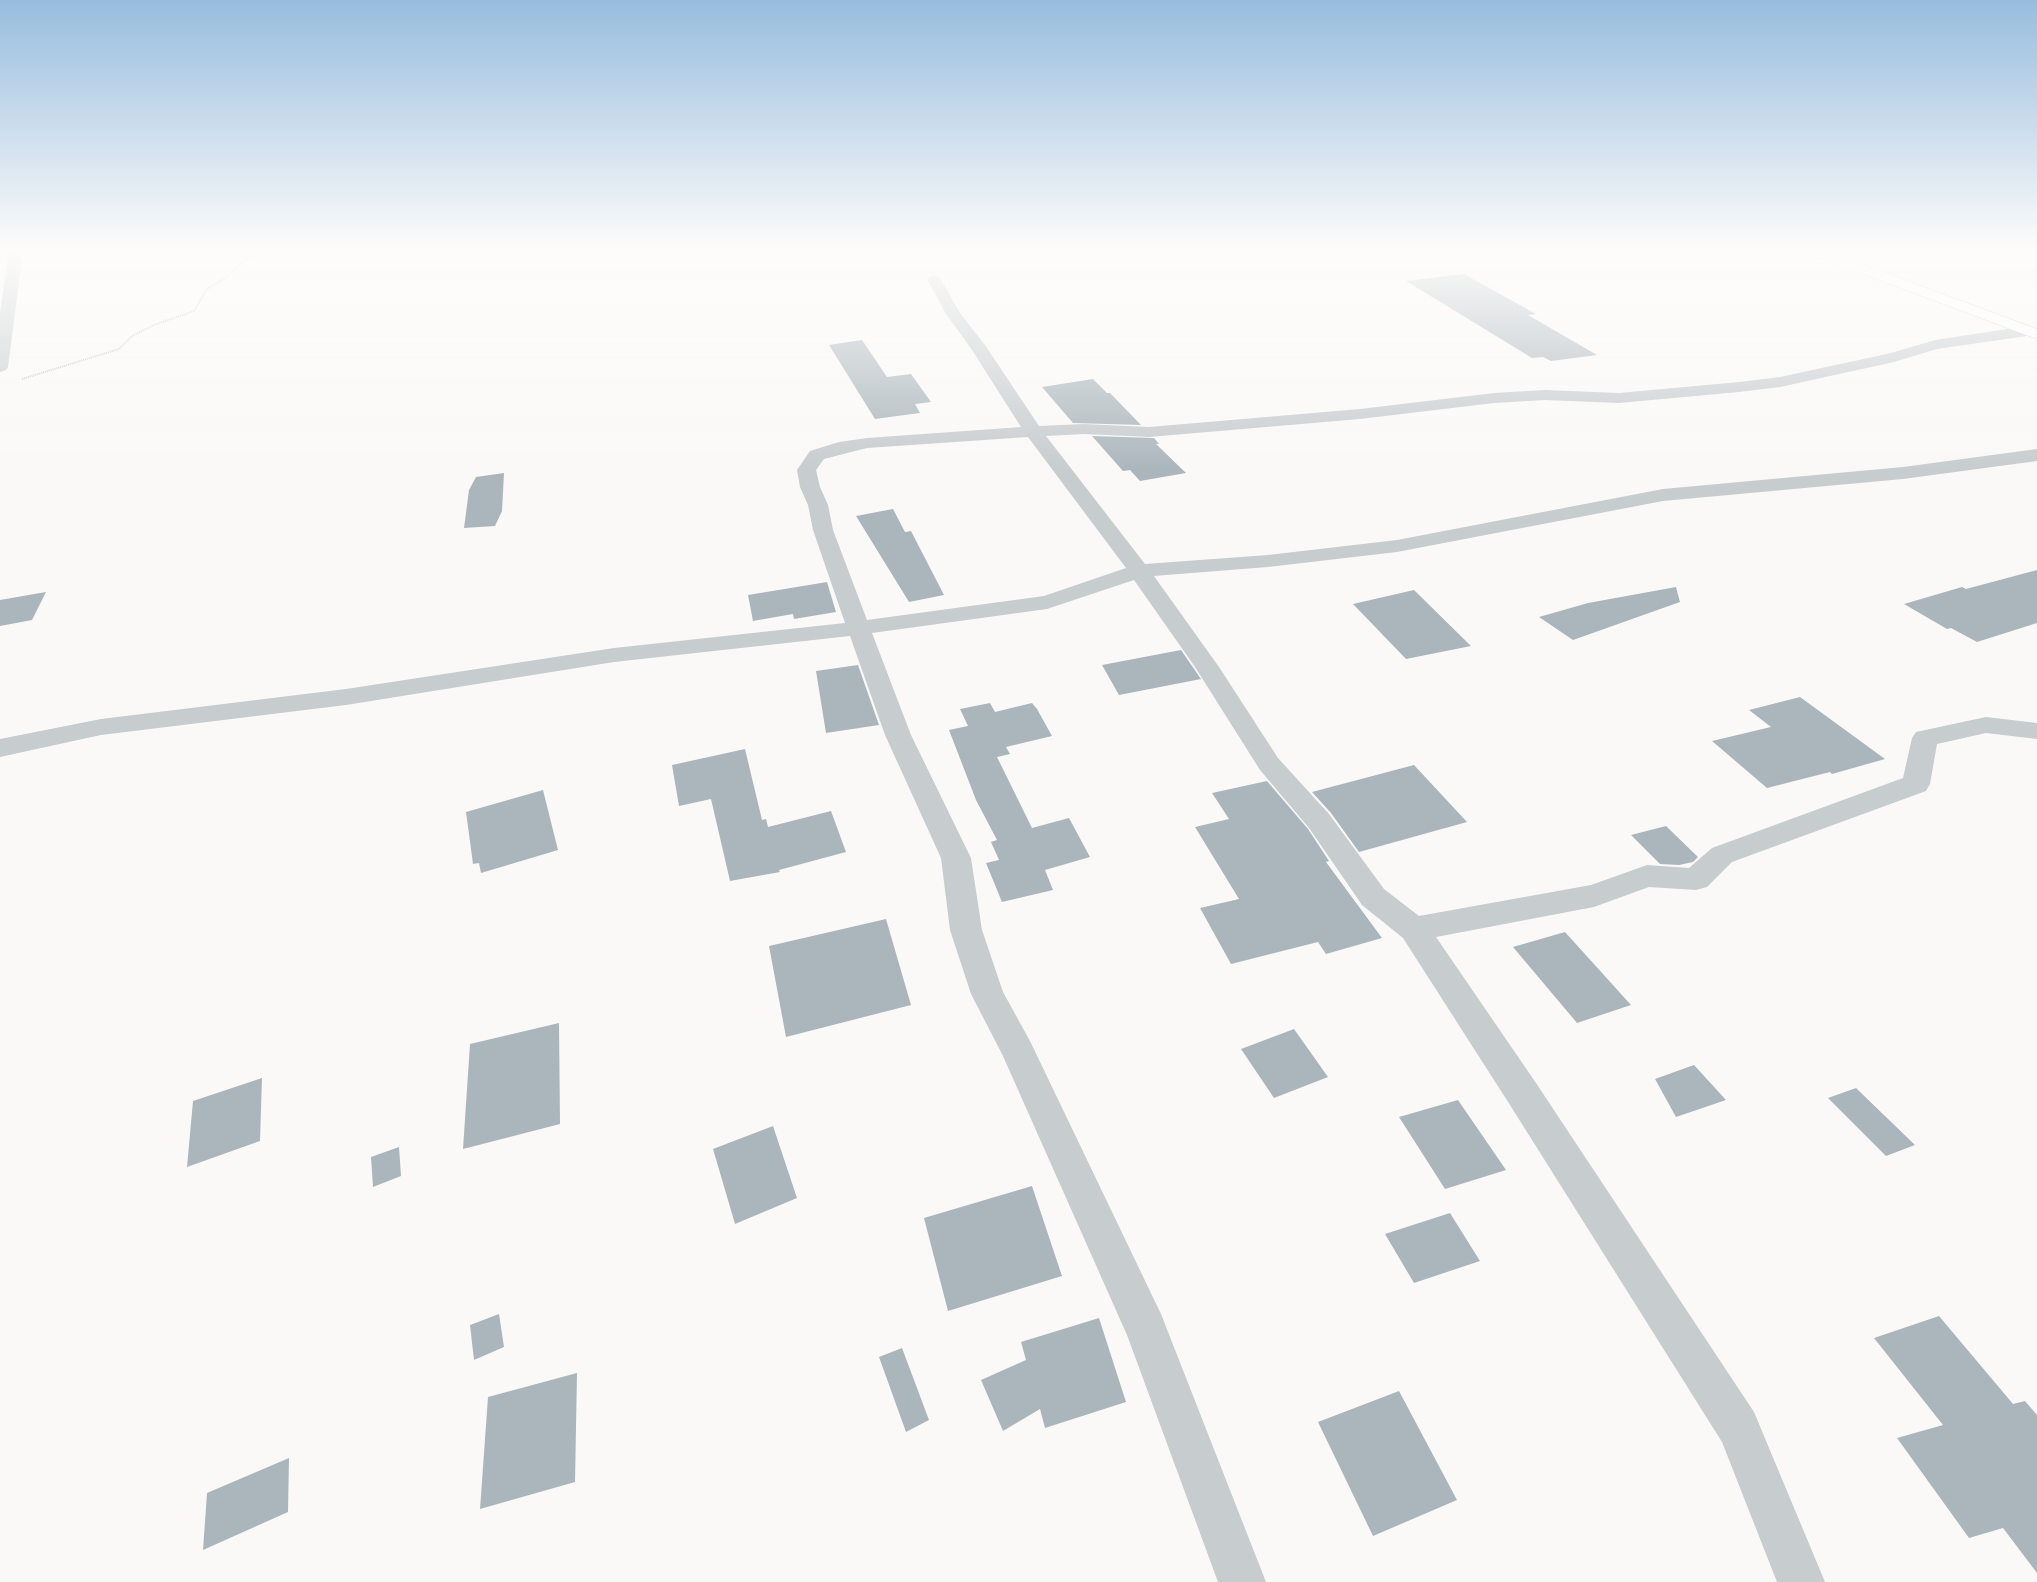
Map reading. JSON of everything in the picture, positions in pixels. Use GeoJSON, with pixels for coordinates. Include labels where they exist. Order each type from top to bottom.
{"type":"FeatureCollection","features":[{"type":"Feature","properties":{"kind":"street"},"geometry":{"type":"LineString","coordinates":[[0,367],[6,324]]}},
{"type":"Feature","properties":{"kind":"street"},"geometry":{"type":"LineString","coordinates":[[961,324],[979,348],[1033,431],[1139,571],[1208,667],[1269,764],[1320,820],[1373,897],[1414,929],[1523,1094],[1738,1428],[1801,1582]]}},
{"type":"Feature","properties":{"kind":"street"},"geometry":{"type":"LineString","coordinates":[[2010,324],[2032,332]]}},
{"type":"Feature","properties":{"kind":"street"},"geometry":{"type":"LineString","coordinates":[[1242,1582],[1146,1330],[1018,1051],[987,994],[966,930],[956,858],[898,735],[823,530],[818,505],[810,487],[806,470],[818,455],[839,448],[866,443],[1084,429],[1149,432],[1360,414],[1503,397],[1545,395],[1619,398],[1706,391],[1780,382],[1894,357],[1935,345],[2032,332]]}},
{"type":"Feature","properties":{"kind":"street"},"geometry":{"type":"LineString","coordinates":[[0,748],[101,727],[346,697],[614,655],[859,628],[1047,602],[1139,571],[1268,561],[1397,546],[1663,495],[1903,473],[2037,455]]}},
{"type":"Feature","properties":{"kind":"street"},"geometry":{"type":"LineString","coordinates":[[1414,929],[1594,896],[1647,876],[1696,879],[1722,855],[1916,784],[1925,738],[1986,725],[2037,732]]}},
{"type":"Feature","properties":{"kind":"path"},"geometry":{"type":"LineString","coordinates":[[17,381],[119,349],[132,336],[157,324]]}},
{"type":"Feature","properties":{"kind":"building"},"geometry":{"type":"Polygon","coordinates":[[[1476,324],[1543,324],[1597,355],[1551,361],[1543,357],[1532,358],[1476,324]]]}},
{"type":"Feature","properties":{"kind":"building"},"geometry":{"type":"Polygon","coordinates":[[[862,340],[887,377],[911,374],[931,402],[915,404],[920,413],[875,419],[829,345],[862,340]]]}},
{"type":"Feature","properties":{"kind":"building"},"geometry":{"type":"Polygon","coordinates":[[[1093,379],[1107,393],[1110,393],[1141,425],[1073,423],[1042,387],[1093,379]]]}},
{"type":"Feature","properties":{"kind":"building"},"geometry":{"type":"Polygon","coordinates":[[[1092,436],[1154,438],[1159,444],[1156,444],[1186,473],[1140,481],[1130,470],[1123,471],[1092,436]]]}},
{"type":"Feature","properties":{"kind":"building"},"geometry":{"type":"Polygon","coordinates":[[[504,473],[502,511],[495,526],[464,528],[469,490],[476,477],[504,473]]]}},
{"type":"Feature","properties":{"kind":"building"},"geometry":{"type":"Polygon","coordinates":[[[893,509],[905,532],[911,531],[944,595],[909,602],[856,516],[893,509]]]}},
{"type":"Feature","properties":{"kind":"building"},"geometry":{"type":"Polygon","coordinates":[[[2037,570],[2037,623],[1977,642],[1951,628],[1947,629],[1904,604],[1962,587],[1966,589],[2037,570]]]}},
{"type":"Feature","properties":{"kind":"building"},"geometry":{"type":"Polygon","coordinates":[[[827,582],[836,612],[794,619],[793,614],[753,621],[748,595],[827,582]]]}},
{"type":"Feature","properties":{"kind":"building"},"geometry":{"type":"Polygon","coordinates":[[[1676,587],[1680,602],[1573,640],[1539,617],[1588,603],[1676,587]]]}},
{"type":"Feature","properties":{"kind":"building"},"geometry":{"type":"Polygon","coordinates":[[[1414,590],[1471,646],[1406,659],[1353,604],[1414,590]]]}},
{"type":"Feature","properties":{"kind":"building"},"geometry":{"type":"Polygon","coordinates":[[[46,592],[32,620],[0,626],[0,600],[46,592]]]}},
{"type":"Feature","properties":{"kind":"building"},"geometry":{"type":"Polygon","coordinates":[[[1181,650],[1201,679],[1119,695],[1102,665],[1181,650]]]}},
{"type":"Feature","properties":{"kind":"building"},"geometry":{"type":"Polygon","coordinates":[[[858,665],[879,725],[826,733],[816,671],[858,665]]]}},
{"type":"Feature","properties":{"kind":"building"},"geometry":{"type":"Polygon","coordinates":[[[1800,697],[1885,759],[1832,774],[1830,772],[1767,788],[1712,741],[1771,727],[1749,710],[1800,697]]]}},
{"type":"Feature","properties":{"kind":"building"},"geometry":{"type":"Polygon","coordinates":[[[990,703],[995,712],[1032,703],[1037,709],[1052,736],[1006,747],[1010,754],[997,757],[1032,828],[1069,818],[1090,857],[1045,870],[1053,890],[1002,902],[986,863],[999,860],[991,842],[997,840],[976,800],[949,730],[968,726],[960,709],[990,703]]]}},
{"type":"Feature","properties":{"kind":"building"},"geometry":{"type":"Polygon","coordinates":[[[745,749],[762,820],[766,819],[768,827],[831,811],[846,852],[779,870],[780,872],[730,881],[711,799],[679,806],[672,765],[745,749]]]}},
{"type":"Feature","properties":{"kind":"building"},"geometry":{"type":"Polygon","coordinates":[[[1414,765],[1467,822],[1359,852],[1331,813],[1312,792],[1414,765]]]}},
{"type":"Feature","properties":{"kind":"building"},"geometry":{"type":"Polygon","coordinates":[[[1267,781],[1308,829],[1329,861],[1326,862],[1382,938],[1326,954],[1318,942],[1231,964],[1200,908],[1239,899],[1195,827],[1229,819],[1212,793],[1267,781]]]}},
{"type":"Feature","properties":{"kind":"building"},"geometry":{"type":"Polygon","coordinates":[[[543,790],[558,850],[481,873],[479,863],[473,864],[466,812],[543,790]]]}},
{"type":"Feature","properties":{"kind":"building"},"geometry":{"type":"Polygon","coordinates":[[[1666,826],[1698,857],[1693,862],[1679,865],[1660,864],[1631,835],[1666,826]]]}},
{"type":"Feature","properties":{"kind":"building"},"geometry":{"type":"Polygon","coordinates":[[[886,919],[911,1005],[786,1037],[769,946],[886,919]]]}},
{"type":"Feature","properties":{"kind":"building"},"geometry":{"type":"Polygon","coordinates":[[[1565,932],[1631,1005],[1577,1023],[1513,947],[1565,932]]]}},
{"type":"Feature","properties":{"kind":"building"},"geometry":{"type":"Polygon","coordinates":[[[559,1023],[560,1124],[463,1149],[470,1044],[559,1023]]]}},
{"type":"Feature","properties":{"kind":"building"},"geometry":{"type":"Polygon","coordinates":[[[1294,1029],[1328,1077],[1274,1098],[1241,1049],[1294,1029]]]}},
{"type":"Feature","properties":{"kind":"building"},"geometry":{"type":"Polygon","coordinates":[[[1694,1065],[1726,1100],[1676,1117],[1655,1079],[1694,1065]]]}},
{"type":"Feature","properties":{"kind":"building"},"geometry":{"type":"Polygon","coordinates":[[[262,1078],[260,1141],[187,1167],[193,1101],[262,1078]]]}},
{"type":"Feature","properties":{"kind":"building"},"geometry":{"type":"Polygon","coordinates":[[[1856,1088],[1915,1145],[1886,1156],[1828,1098],[1856,1088]]]}},
{"type":"Feature","properties":{"kind":"building"},"geometry":{"type":"Polygon","coordinates":[[[1458,1100],[1506,1170],[1445,1189],[1399,1117],[1458,1100]]]}},
{"type":"Feature","properties":{"kind":"building"},"geometry":{"type":"Polygon","coordinates":[[[773,1126],[797,1198],[735,1224],[713,1149],[773,1126]]]}},
{"type":"Feature","properties":{"kind":"building"},"geometry":{"type":"Polygon","coordinates":[[[399,1147],[401,1176],[373,1187],[371,1157],[399,1147]]]}},
{"type":"Feature","properties":{"kind":"building"},"geometry":{"type":"Polygon","coordinates":[[[1032,1186],[1062,1276],[948,1311],[924,1218],[1032,1186]]]}},
{"type":"Feature","properties":{"kind":"building"},"geometry":{"type":"Polygon","coordinates":[[[1450,1213],[1480,1261],[1414,1283],[1385,1234],[1450,1213]]]}},
{"type":"Feature","properties":{"kind":"building"},"geometry":{"type":"Polygon","coordinates":[[[499,1314],[504,1347],[474,1360],[470,1325],[499,1314]]]}},
{"type":"Feature","properties":{"kind":"building"},"geometry":{"type":"Polygon","coordinates":[[[1939,1316],[2013,1404],[2025,1401],[2037,1415],[2037,1573],[2003,1528],[1969,1538],[1897,1438],[1943,1425],[1874,1338],[1939,1316]]]}},
{"type":"Feature","properties":{"kind":"building"},"geometry":{"type":"Polygon","coordinates":[[[1099,1318],[1126,1402],[1045,1428],[1040,1409],[1003,1431],[981,1380],[1026,1360],[1021,1342],[1099,1318]]]}},
{"type":"Feature","properties":{"kind":"building"},"geometry":{"type":"Polygon","coordinates":[[[902,1348],[929,1420],[906,1432],[879,1357],[902,1348]]]}},
{"type":"Feature","properties":{"kind":"building"},"geometry":{"type":"Polygon","coordinates":[[[577,1373],[575,1482],[480,1509],[488,1397],[577,1373]]]}},
{"type":"Feature","properties":{"kind":"building"},"geometry":{"type":"Polygon","coordinates":[[[1399,1391],[1457,1500],[1373,1536],[1318,1422],[1399,1391]]]}},
{"type":"Feature","properties":{"kind":"building"},"geometry":{"type":"Polygon","coordinates":[[[289,1458],[288,1512],[203,1550],[207,1493],[289,1458]]]}}]}
